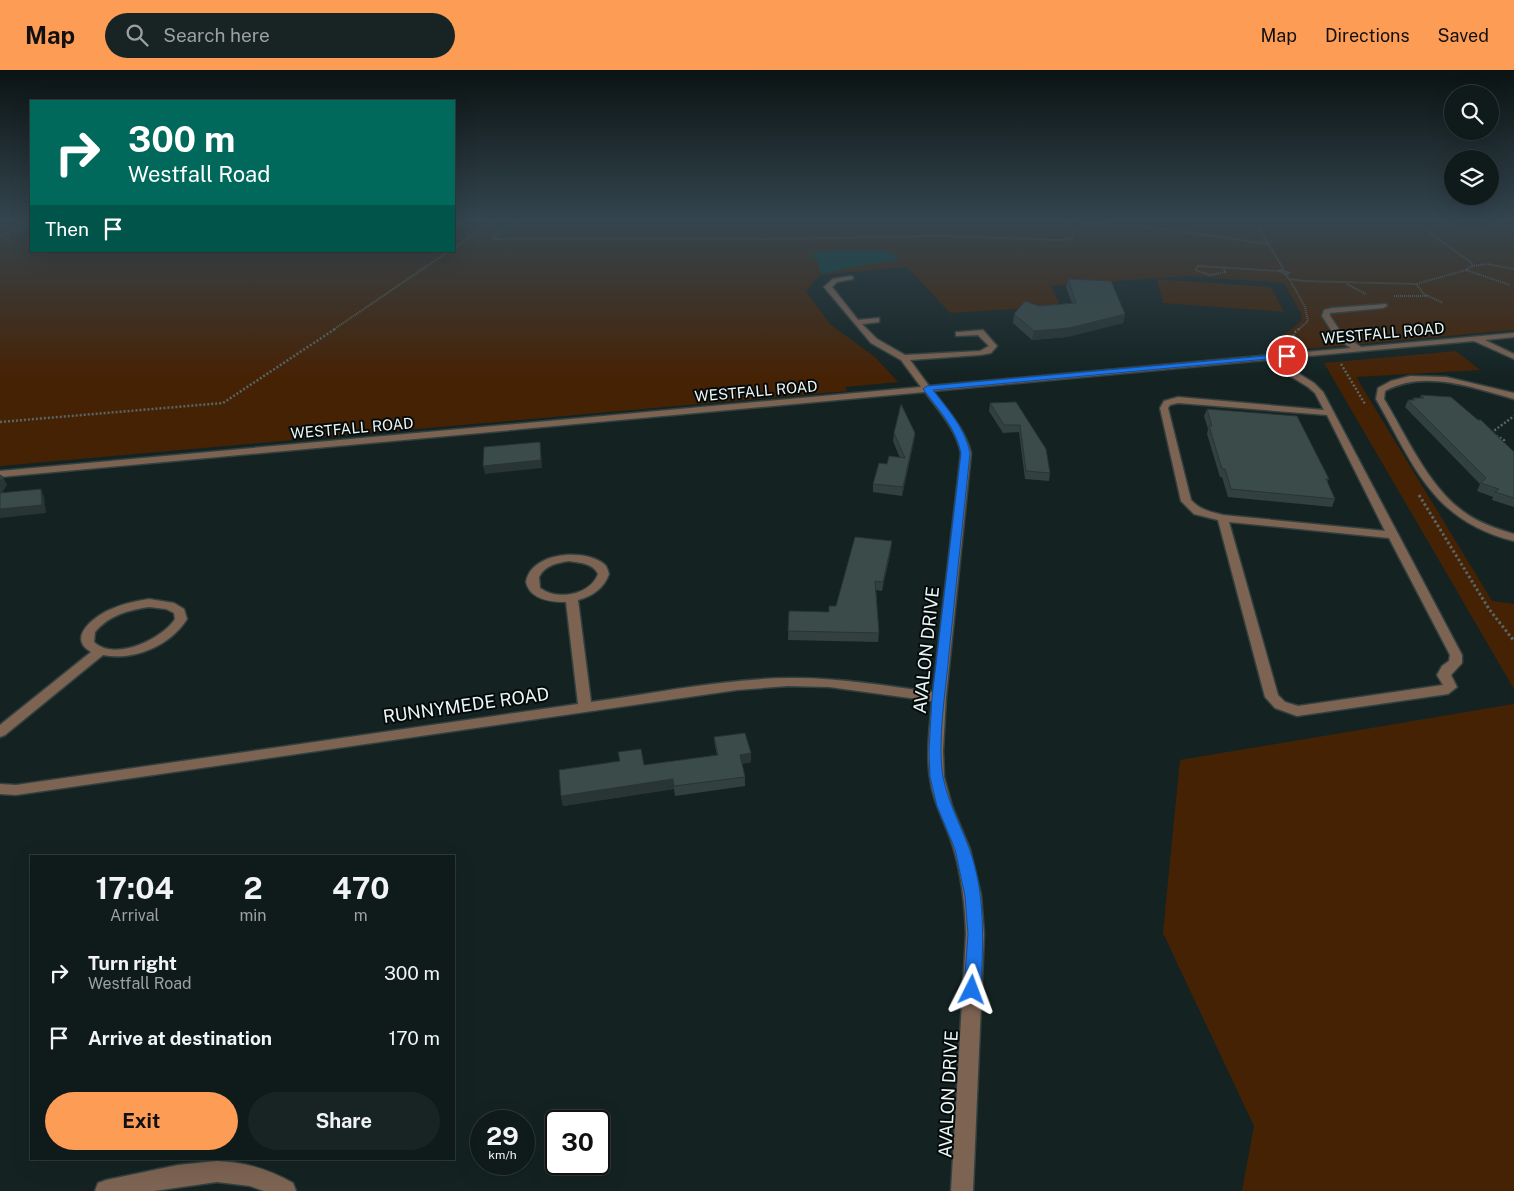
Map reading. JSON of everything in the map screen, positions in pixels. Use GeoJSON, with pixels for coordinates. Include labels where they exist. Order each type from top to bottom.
{"type":"FeatureCollection","features":[{"type":"Feature","properties":{"kind":"street"},"geometry":{"type":"LineString","coordinates":[[851,278],[835,280],[828,287],[856,322],[874,340],[904,358],[980,353],[988,351],[993,346],[980,332],[960,334]]}},
{"type":"Feature","properties":{"kind":"street"},"geometry":{"type":"LineString","coordinates":[[1359,349],[1340,338],[1326,316],[1327,312],[1383,306]]}},
{"type":"Feature","properties":{"kind":"street"},"geometry":{"type":"LineString","coordinates":[[856,322],[876,320]]}},
{"type":"Feature","properties":{"kind":"street","name":"WESTFALL ROAD"},"geometry":{"type":"LineString","coordinates":[[0,474],[1514,335]]}},
{"type":"Feature","properties":{"kind":"street"},"geometry":{"type":"LineString","coordinates":[[1493,337],[1514,348]]}},
{"type":"Feature","properties":{"kind":"street"},"geometry":{"type":"LineString","coordinates":[[1476,339],[1514,357]]}},
{"type":"Feature","properties":{"kind":"street","name":"AVALON DRIVE"},"geometry":{"type":"LineString","coordinates":[[904,358],[957,429],[963,440],[966,453],[939,698],[936,751],[937,777],[944,806],[962,849],[973,896],[976,934],[962,1191]]}},
{"type":"Feature","properties":{"kind":"street"},"geometry":{"type":"LineString","coordinates":[[1223,518],[1272,697],[1280,705],[1297,711],[1443,692],[1450,687],[1444,675],[1447,669],[1455,663],[1456,655],[1319,392],[1267,358]]}},
{"type":"Feature","properties":{"kind":"street"},"geometry":{"type":"LineString","coordinates":[[1514,396],[1470,384],[1423,379],[1387,385],[1381,390],[1380,399],[1443,500],[1460,514],[1485,527],[1514,538]]}},
{"type":"Feature","properties":{"kind":"street"},"geometry":{"type":"LineString","coordinates":[[1330,412],[1178,400],[1167,403],[1164,408],[1186,502],[1200,514],[1223,518],[1393,535]]}},
{"type":"Feature","properties":{"kind":"street"},"geometry":{"type":"LineString","coordinates":[[580,558],[591,560],[603,570],[604,577],[601,584],[594,590],[572,598],[560,599],[538,593],[532,588],[530,582],[532,575],[538,568],[557,560],[580,558]]}},
{"type":"Feature","properties":{"kind":"street"},"geometry":{"type":"LineString","coordinates":[[572,598],[585,707]]}},
{"type":"Feature","properties":{"kind":"street"},"geometry":{"type":"LineString","coordinates":[[0,732],[99,652],[127,653],[158,642],[178,626],[181,618],[179,612],[173,606],[149,603],[119,610],[106,616],[88,632],[87,640],[90,647],[99,652]]}},
{"type":"Feature","properties":{"kind":"street","name":"RUNNYMEDE ROAD"},"geometry":{"type":"LineString","coordinates":[[0,789],[16,790],[737,686],[788,682],[829,683],[939,698]]}},
{"type":"Feature","properties":{"kind":"street"},"geometry":{"type":"LineString","coordinates":[[106,1191],[182,1176],[219,1172],[249,1175],[285,1191]]}},
{"type":"Feature","properties":{"kind":"path"},"geometry":{"type":"LineString","coordinates":[[0,422],[223,403],[314,344],[418,272]]}},
{"type":"Feature","properties":{"kind":"path"},"geometry":{"type":"LineString","coordinates":[[1200,272],[1218,275],[1224,272]]}},
{"type":"Feature","properties":{"kind":"path"},"geometry":{"type":"LineString","coordinates":[[1280,272],[1286,274],[1308,315],[1308,321],[1292,336],[1291,343],[1296,347]]}},
{"type":"Feature","properties":{"kind":"path"},"geometry":{"type":"LineString","coordinates":[[1286,274],[1290,273],[1289,272]]}},
{"type":"Feature","properties":{"kind":"path"},"geometry":{"type":"LineString","coordinates":[[1289,279],[1303,282],[1416,284],[1458,272]]}},
{"type":"Feature","properties":{"kind":"path"},"geometry":{"type":"LineString","coordinates":[[1473,272],[1510,285]]}},
{"type":"Feature","properties":{"kind":"path"},"geometry":{"type":"LineString","coordinates":[[1345,282],[1368,295]]}},
{"type":"Feature","properties":{"kind":"path"},"geometry":{"type":"LineString","coordinates":[[1416,284],[1418,289],[1424,294],[1442,303]]}},
{"type":"Feature","properties":{"kind":"path"},"geometry":{"type":"LineString","coordinates":[[1507,451],[1503,443],[1504,440],[1491,433],[1514,416]]}},
{"type":"Feature","properties":{"kind":"shaded area"},"geometry":{"type":"Polygon","coordinates":[[[0,272],[849,272],[820,275],[806,291],[830,324],[876,358],[898,382],[845,387],[847,391],[0,466],[0,272]]]}},
{"type":"Feature","properties":{"kind":"shaded area"},"geometry":{"type":"Polygon","coordinates":[[[912,272],[1514,272],[1514,330],[1294,350],[1285,342],[1284,335],[1301,321],[1302,315],[1284,283],[1187,276],[1051,286],[1060,306],[950,313],[912,272]]]}},
{"type":"Feature","properties":{"kind":"shaded area"},"geometry":{"type":"Polygon","coordinates":[[[1157,279],[1271,287],[1284,312],[1163,303],[1157,279]]]}},
{"type":"Feature","properties":{"kind":"shaded area"},"geometry":{"type":"Polygon","coordinates":[[[1456,351],[1480,370],[1356,377],[1492,601],[1514,604],[1514,689],[1324,363],[1456,351]]]}},
{"type":"Feature","properties":{"kind":"shaded area"},"geometry":{"type":"Polygon","coordinates":[[[1514,704],[1514,1191],[1242,1191],[1254,1126],[1163,933],[1180,760],[1514,704]]]}},
{"type":"Feature","properties":{"kind":"building"},"geometry":{"type":"Polygon","coordinates":[[[1068,279],[1111,281],[1125,314],[1069,328],[1034,331],[1014,314],[1025,301],[1039,306],[1076,303],[1068,279]]]}},
{"type":"Feature","properties":{"kind":"building"},"geometry":{"type":"Polygon","coordinates":[[[1421,395],[1451,397],[1478,420],[1481,420],[1514,452],[1514,498],[1495,492],[1499,489],[1481,483],[1486,478],[1408,400],[1424,398],[1421,395]]]}},
{"type":"Feature","properties":{"kind":"building"},"geometry":{"type":"Polygon","coordinates":[[[1016,402],[1046,449],[1050,473],[1026,471],[1020,425],[1004,425],[990,403],[1016,402]]]}},
{"type":"Feature","properties":{"kind":"building"},"geometry":{"type":"Polygon","coordinates":[[[901,404],[915,433],[903,487],[873,484],[879,463],[887,464],[889,456],[905,458],[894,433],[901,404]]]}},
{"type":"Feature","properties":{"kind":"building"},"geometry":{"type":"Polygon","coordinates":[[[1207,409],[1297,416],[1329,479],[1326,479],[1335,499],[1231,489],[1225,469],[1222,469],[1209,426],[1212,426],[1207,409]]]}},
{"type":"Feature","properties":{"kind":"building"},"geometry":{"type":"Polygon","coordinates":[[[540,442],[541,460],[483,466],[484,447],[540,442]]]}},
{"type":"Feature","properties":{"kind":"building"},"geometry":{"type":"Polygon","coordinates":[[[41,489],[42,505],[0,509],[0,493],[41,489]]]}},
{"type":"Feature","properties":{"kind":"building"},"geometry":{"type":"Polygon","coordinates":[[[855,537],[892,541],[883,582],[875,581],[879,633],[788,631],[789,611],[829,612],[829,606],[836,606],[855,537]]]}},
{"type":"Feature","properties":{"kind":"building"},"geometry":{"type":"Polygon","coordinates":[[[745,733],[751,753],[740,755],[745,777],[674,786],[673,779],[561,796],[559,770],[620,761],[618,752],[641,749],[644,765],[718,755],[714,737],[745,733]]]}},
{"type":"Feature","properties":{"kind":"route"},"geometry":{"type":"LineString","coordinates":[[972,990],[976,934],[973,896],[962,849],[944,806],[937,777],[936,751],[939,698],[966,453],[963,440],[957,429],[927,389],[1287,356]]}}]}
